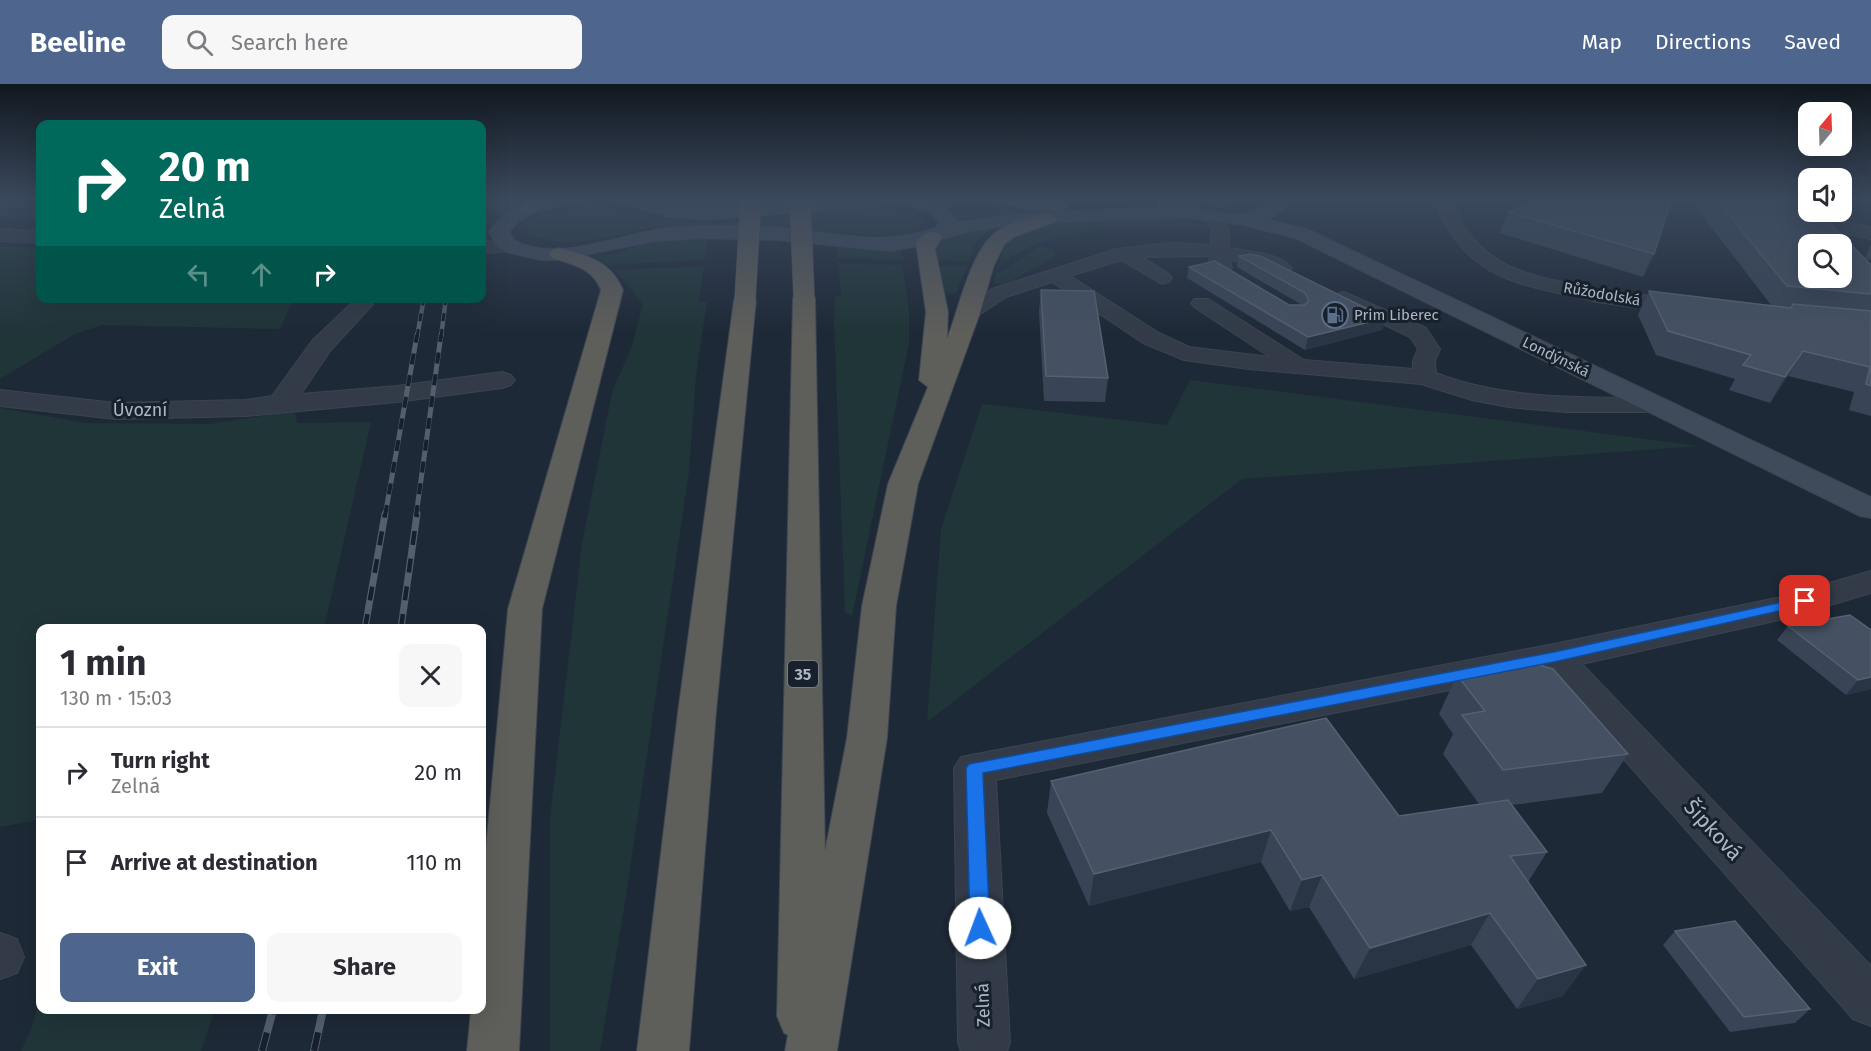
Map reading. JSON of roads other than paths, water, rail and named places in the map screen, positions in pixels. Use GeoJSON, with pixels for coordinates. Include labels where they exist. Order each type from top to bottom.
{"type":"FeatureCollection","features":[{"type":"Feature","properties":{"kind":"highway"},"geometry":{"type":"LineString","coordinates":[[663,1051],[697,712],[745,300],[748,243]]}},
{"type":"Feature","properties":{"kind":"highway","name":"35"},"geometry":{"type":"LineString","coordinates":[[802,243],[804,298],[802,1051]]}},
{"type":"Feature","properties":{"kind":"highway"},"geometry":{"type":"LineString","coordinates":[[926,243],[925,249],[937,312],[929,412]]}},
{"type":"Feature","properties":{"kind":"highway"},"geometry":{"type":"LineString","coordinates":[[811,1051],[867,738],[879,606],[903,484],[969,313],[984,265],[995,243]]}},
{"type":"Feature","properties":{"kind":"highway"},"geometry":{"type":"LineString","coordinates":[[493,1051],[525,609],[612,290],[608,278],[601,269],[559,254]]}},
{"type":"Feature","properties":{"kind":"main road"},"geometry":{"type":"LineString","coordinates":[[505,243],[524,251],[559,254],[608,248],[625,243]]}},
{"type":"Feature","properties":{"kind":"main road"},"geometry":{"type":"LineString","coordinates":[[859,243],[875,245],[902,243]]}},
{"type":"Feature","properties":{"kind":"main road","name":"Londýnská"},"geometry":{"type":"LineString","coordinates":[[1321,243],[1871,509]]}},
{"type":"Feature","properties":{"kind":"street"},"geometry":{"type":"LineString","coordinates":[[486,247],[510,247]]}},
{"type":"Feature","properties":{"kind":"street","name":"Růžodolská"},"geometry":{"type":"LineString","coordinates":[[1599,296],[1704,311]]}},
{"type":"Feature","properties":{"kind":"street"},"geometry":{"type":"LineString","coordinates":[[281,403],[321,346],[362,304]]}},
{"type":"Feature","properties":{"kind":"street","name":"Úvozní"},"geometry":{"type":"LineString","coordinates":[[0,398],[116,411],[246,408],[397,394],[502,380]]}},
{"type":"Feature","properties":{"kind":"street","name":"Zelná"},"geometry":{"type":"LineString","coordinates":[[984,1043],[975,768],[1554,657],[1783,608],[1871,582]]}},
{"type":"Feature","properties":{"kind":"street","name":"Šípková"},"geometry":{"type":"LineString","coordinates":[[1554,657],[1871,1002]]}},
{"type":"Feature","properties":{"kind":"lane"},"geometry":{"type":"LineString","coordinates":[[1221,243],[1219,266],[1237,279]]}},
{"type":"Feature","properties":{"kind":"lane","name":"Růžodolská"},"geometry":{"type":"LineString","coordinates":[[1471,243],[1504,272],[1599,296]]}},
{"type":"Feature","properties":{"kind":"lane"},"geometry":{"type":"LineString","coordinates":[[969,313],[999,293],[1122,253],[1170,249],[1219,251],[1265,261],[1304,279]]}},
{"type":"Feature","properties":{"kind":"lane"},"geometry":{"type":"LineString","coordinates":[[1122,253],[1162,278]]}},
{"type":"Feature","properties":{"kind":"lane"},"geometry":{"type":"LineString","coordinates":[[1056,276],[1151,338],[1184,353],[1300,366],[1425,376],[1449,388],[1510,401],[1654,405]]}},
{"type":"Feature","properties":{"kind":"lane"},"geometry":{"type":"LineString","coordinates":[[1330,296],[1418,333],[1429,349],[1424,361],[1425,376]]}},
{"type":"Feature","properties":{"kind":"lane"},"geometry":{"type":"LineString","coordinates":[[1202,303],[1300,366]]}},
{"type":"Feature","properties":{"kind":"lane"},"geometry":{"type":"LineString","coordinates":[[1238,326],[1260,320]]}},
{"type":"Feature","properties":{"kind":"railway"},"geometry":{"type":"LineString","coordinates":[[417,337],[423,303]]}},
{"type":"Feature","properties":{"kind":"railway"},"geometry":{"type":"LineString","coordinates":[[441,337],[445,303]]}},
{"type":"Feature","properties":{"kind":"railway"},"geometry":{"type":"LineString","coordinates":[[385,516],[417,335]]}},
{"type":"Feature","properties":{"kind":"railway"},"geometry":{"type":"LineString","coordinates":[[416,516],[441,335]]}},
{"type":"Feature","properties":{"kind":"railway"},"geometry":{"type":"LineString","coordinates":[[366,624],[385,514]]}},
{"type":"Feature","properties":{"kind":"railway"},"geometry":{"type":"LineString","coordinates":[[402,624],[417,514]]}},
{"type":"Feature","properties":{"kind":"railway"},"geometry":{"type":"LineString","coordinates":[[262,1051],[272,1014]]}},
{"type":"Feature","properties":{"kind":"railway"},"geometry":{"type":"LineString","coordinates":[[314,1051],[322,1014]]}},
{"type":"Feature","properties":{"kind":"place","name":"Prim Liberec"},"geometry":{"type":"Point","coordinates":[1335,315]}}]}
